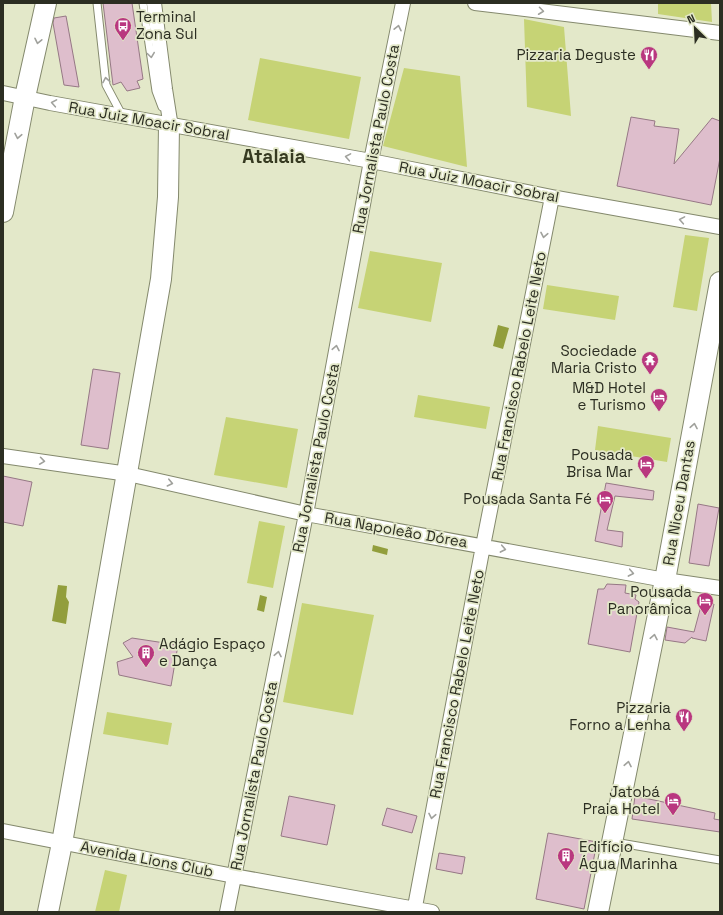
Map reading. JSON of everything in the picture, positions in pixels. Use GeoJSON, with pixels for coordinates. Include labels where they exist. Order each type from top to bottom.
{"type":"FeatureCollection","features":[{"type":"Feature","properties":{"kind":"street"},"geometry":{"type":"LineString","coordinates":[[3,212],[25,97],[46,3]]}},
{"type":"Feature","properties":{"kind":"street"},"geometry":{"type":"LineString","coordinates":[[48,912],[62,843],[162,279],[168,197],[170,123],[154,3]]}},
{"type":"Feature","properties":{"kind":"street","name":"Rua Jornalista Paulo Costa"},"geometry":{"type":"LineString","coordinates":[[227,912],[306,514],[371,161],[403,3]]}},
{"type":"Feature","properties":{"kind":"street"},"geometry":{"type":"LineString","coordinates":[[475,3],[720,33]]}},
{"type":"Feature","properties":{"kind":"street","name":"Rua Juiz Moacir Sobral"},"geometry":{"type":"LineString","coordinates":[[3,93],[50,103],[170,123],[371,161],[552,197],[720,227]]}},
{"type":"Feature","properties":{"kind":"street","name":"Rua Francisco Rabelo Leite Neto"},"geometry":{"type":"LineString","coordinates":[[414,910],[483,546],[552,197]]}},
{"type":"Feature","properties":{"kind":"street","name":"Rua Niceu Dantas"},"geometry":{"type":"LineString","coordinates":[[598,912],[665,580],[720,282]]}},
{"type":"Feature","properties":{"kind":"street","name":"Rua Napoleão Dórea"},"geometry":{"type":"LineString","coordinates":[[3,456],[128,474],[306,514],[665,580],[720,588]]}},
{"type":"Feature","properties":{"kind":"street","name":"Avenida Lions Club"},"geometry":{"type":"LineString","coordinates":[[3,831],[414,910],[432,912]]}},
{"type":"Feature","properties":{"kind":"lane"},"geometry":{"type":"LineString","coordinates":[[97,3],[106,85],[122,115]]}},
{"type":"Feature","properties":{"kind":"lane"},"geometry":{"type":"LineString","coordinates":[[144,3],[156,91],[170,123]]}},
{"type":"Feature","properties":{"kind":"lane"},"geometry":{"type":"LineString","coordinates":[[612,842],[720,860]]}},
{"type":"Feature","properties":{"kind":"shaded area"},"geometry":{"type":"Polygon","coordinates":[[[658,3],[711,3],[712,22],[658,14],[658,3]]]}},
{"type":"Feature","properties":{"kind":"shaded area"},"geometry":{"type":"Polygon","coordinates":[[[524,19],[564,27],[571,116],[527,107],[524,19]]]}},
{"type":"Feature","properties":{"kind":"shaded area"},"geometry":{"type":"Polygon","coordinates":[[[260,58],[361,77],[349,139],[248,120],[260,58]]]}},
{"type":"Feature","properties":{"kind":"shaded area"},"geometry":{"type":"Polygon","coordinates":[[[404,68],[460,76],[467,167],[383,146],[404,68]]]}},
{"type":"Feature","properties":{"kind":"shaded area"},"geometry":{"type":"Polygon","coordinates":[[[685,235],[709,238],[697,311],[673,307],[685,235]]]}},
{"type":"Feature","properties":{"kind":"shaded area"},"geometry":{"type":"Polygon","coordinates":[[[370,251],[442,263],[431,322],[358,308],[370,251]]]}},
{"type":"Feature","properties":{"kind":"shaded area"},"geometry":{"type":"Polygon","coordinates":[[[547,285],[619,296],[615,320],[543,309],[547,285]]]}},
{"type":"Feature","properties":{"kind":"shaded area"},"geometry":{"type":"Polygon","coordinates":[[[498,325],[509,328],[503,349],[493,346],[498,325]]]}},
{"type":"Feature","properties":{"kind":"shaded area"},"geometry":{"type":"Polygon","coordinates":[[[418,395],[490,407],[486,429],[414,417],[418,395]]]}},
{"type":"Feature","properties":{"kind":"shaded area"},"geometry":{"type":"Polygon","coordinates":[[[226,417],[298,429],[287,488],[214,475],[226,417]]]}},
{"type":"Feature","properties":{"kind":"shaded area"},"geometry":{"type":"Polygon","coordinates":[[[598,426],[671,438],[667,462],[595,450],[598,426]]]}},
{"type":"Feature","properties":{"kind":"shaded area"},"geometry":{"type":"Polygon","coordinates":[[[259,521],[285,526],[273,588],[247,583],[259,521]]]}},
{"type":"Feature","properties":{"kind":"shaded area"},"geometry":{"type":"Polygon","coordinates":[[[373,545],[388,549],[387,555],[372,551],[373,545]]]}},
{"type":"Feature","properties":{"kind":"shaded area"},"geometry":{"type":"Polygon","coordinates":[[[58,585],[67,586],[66,597],[69,602],[66,624],[52,621],[58,585]]]}},
{"type":"Feature","properties":{"kind":"shaded area"},"geometry":{"type":"Polygon","coordinates":[[[260,595],[267,597],[264,612],[257,610],[260,595]]]}},
{"type":"Feature","properties":{"kind":"shaded area"},"geometry":{"type":"Polygon","coordinates":[[[302,603],[374,615],[353,715],[283,702],[302,603]]]}},
{"type":"Feature","properties":{"kind":"shaded area"},"geometry":{"type":"Polygon","coordinates":[[[107,712],[172,723],[168,745],[103,734],[107,712]]]}},
{"type":"Feature","properties":{"kind":"shaded area"},"geometry":{"type":"Polygon","coordinates":[[[105,870],[127,875],[119,912],[95,912],[105,870]]]}},
{"type":"Feature","properties":{"kind":"building","name":"Terminal Zona Sul"},"geometry":{"type":"Polygon","coordinates":[[[103,3],[132,3],[143,79],[137,81],[140,88],[127,91],[121,82],[113,85],[103,3]]]}},
{"type":"Feature","properties":{"kind":"building"},"geometry":{"type":"Polygon","coordinates":[[[66,16],[79,87],[64,85],[53,23],[54,18],[66,16]]]}},
{"type":"Feature","properties":{"kind":"building"},"geometry":{"type":"Polygon","coordinates":[[[631,117],[655,121],[654,126],[679,129],[674,164],[712,118],[720,121],[720,158],[711,205],[617,186],[631,117]]]}},
{"type":"Feature","properties":{"kind":"building"},"geometry":{"type":"Polygon","coordinates":[[[93,369],[120,373],[108,449],[81,445],[93,369]]]}},
{"type":"Feature","properties":{"kind":"building"},"geometry":{"type":"Polygon","coordinates":[[[3,476],[32,482],[23,526],[3,522],[3,476]]]}},
{"type":"Feature","properties":{"kind":"building","name":"Pousada Santa Fé"},"geometry":{"type":"Polygon","coordinates":[[[606,483],[654,491],[653,500],[615,496],[607,530],[623,532],[622,547],[595,541],[606,483]]]}},
{"type":"Feature","properties":{"kind":"building"},"geometry":{"type":"Polygon","coordinates":[[[698,504],[719,508],[709,566],[689,563],[698,504]]]}},
{"type":"Feature","properties":{"kind":"building"},"geometry":{"type":"Polygon","coordinates":[[[607,584],[626,585],[625,593],[636,595],[635,599],[639,602],[630,652],[588,644],[598,589],[604,589],[607,584]]]}},
{"type":"Feature","properties":{"kind":"building","name":"Pousada Panorâmica"},"geometry":{"type":"Polygon","coordinates":[[[714,604],[706,641],[692,637],[685,643],[665,640],[667,627],[694,632],[701,606],[714,604]]]}},
{"type":"Feature","properties":{"kind":"building","name":"Adágio Espaço e Dança"},"geometry":{"type":"Polygon","coordinates":[[[132,638],[178,645],[171,686],[119,675],[117,662],[133,657],[123,643],[132,638]]]}},
{"type":"Feature","properties":{"kind":"building"},"geometry":{"type":"Polygon","coordinates":[[[289,796],[335,805],[327,845],[281,836],[289,796]]]}},
{"type":"Feature","properties":{"kind":"building","name":"Jatobá Praia Hotel"},"geometry":{"type":"Polygon","coordinates":[[[635,796],[715,813],[714,819],[720,820],[720,832],[632,819],[635,796]]]}},
{"type":"Feature","properties":{"kind":"building"},"geometry":{"type":"Polygon","coordinates":[[[387,808],[417,816],[412,833],[382,825],[387,808]]]}},
{"type":"Feature","properties":{"kind":"building","name":"Edifício Água Marinha"},"geometry":{"type":"Polygon","coordinates":[[[548,833],[597,842],[584,909],[536,899],[548,833]]]}},
{"type":"Feature","properties":{"kind":"building"},"geometry":{"type":"Polygon","coordinates":[[[439,853],[465,857],[462,874],[436,869],[439,853]]]}},
{"type":"Feature","properties":{"kind":"place","name":"Terminal Zona Sul"},"geometry":{"type":"Point","coordinates":[123,41]}},
{"type":"Feature","properties":{"kind":"place","name":"Pizzaria Deguste"},"geometry":{"type":"Point","coordinates":[649,70]}},
{"type":"Feature","properties":{"kind":"place","name":"Sociedade Maria Cristo"},"geometry":{"type":"Point","coordinates":[650,375]}},
{"type":"Feature","properties":{"kind":"place","name":"M&D Hotel e Turismo"},"geometry":{"type":"Point","coordinates":[659,412]}},
{"type":"Feature","properties":{"kind":"place","name":"Pousada Brisa Mar"},"geometry":{"type":"Point","coordinates":[646,479]}},
{"type":"Feature","properties":{"kind":"place","name":"Pousada Santa Fé"},"geometry":{"type":"Point","coordinates":[605,514]}},
{"type":"Feature","properties":{"kind":"place","name":"Pousada Panorâmica"},"geometry":{"type":"Point","coordinates":[705,616]}},
{"type":"Feature","properties":{"kind":"place","name":"Adágio Espaço e Dança"},"geometry":{"type":"Point","coordinates":[146,668]}},
{"type":"Feature","properties":{"kind":"place","name":"Pizzaria Forno a Lenha"},"geometry":{"type":"Point","coordinates":[684,732]}},
{"type":"Feature","properties":{"kind":"place","name":"Jatobá Praia Hotel"},"geometry":{"type":"Point","coordinates":[673,816]}},
{"type":"Feature","properties":{"kind":"place","name":"Edifício Água Marinha"},"geometry":{"type":"Point","coordinates":[566,871]}},
{"type":"Feature","properties":{"kind":"district","name":"Atalaia"},"geometry":{"type":"Point","coordinates":[274,156]}}]}
